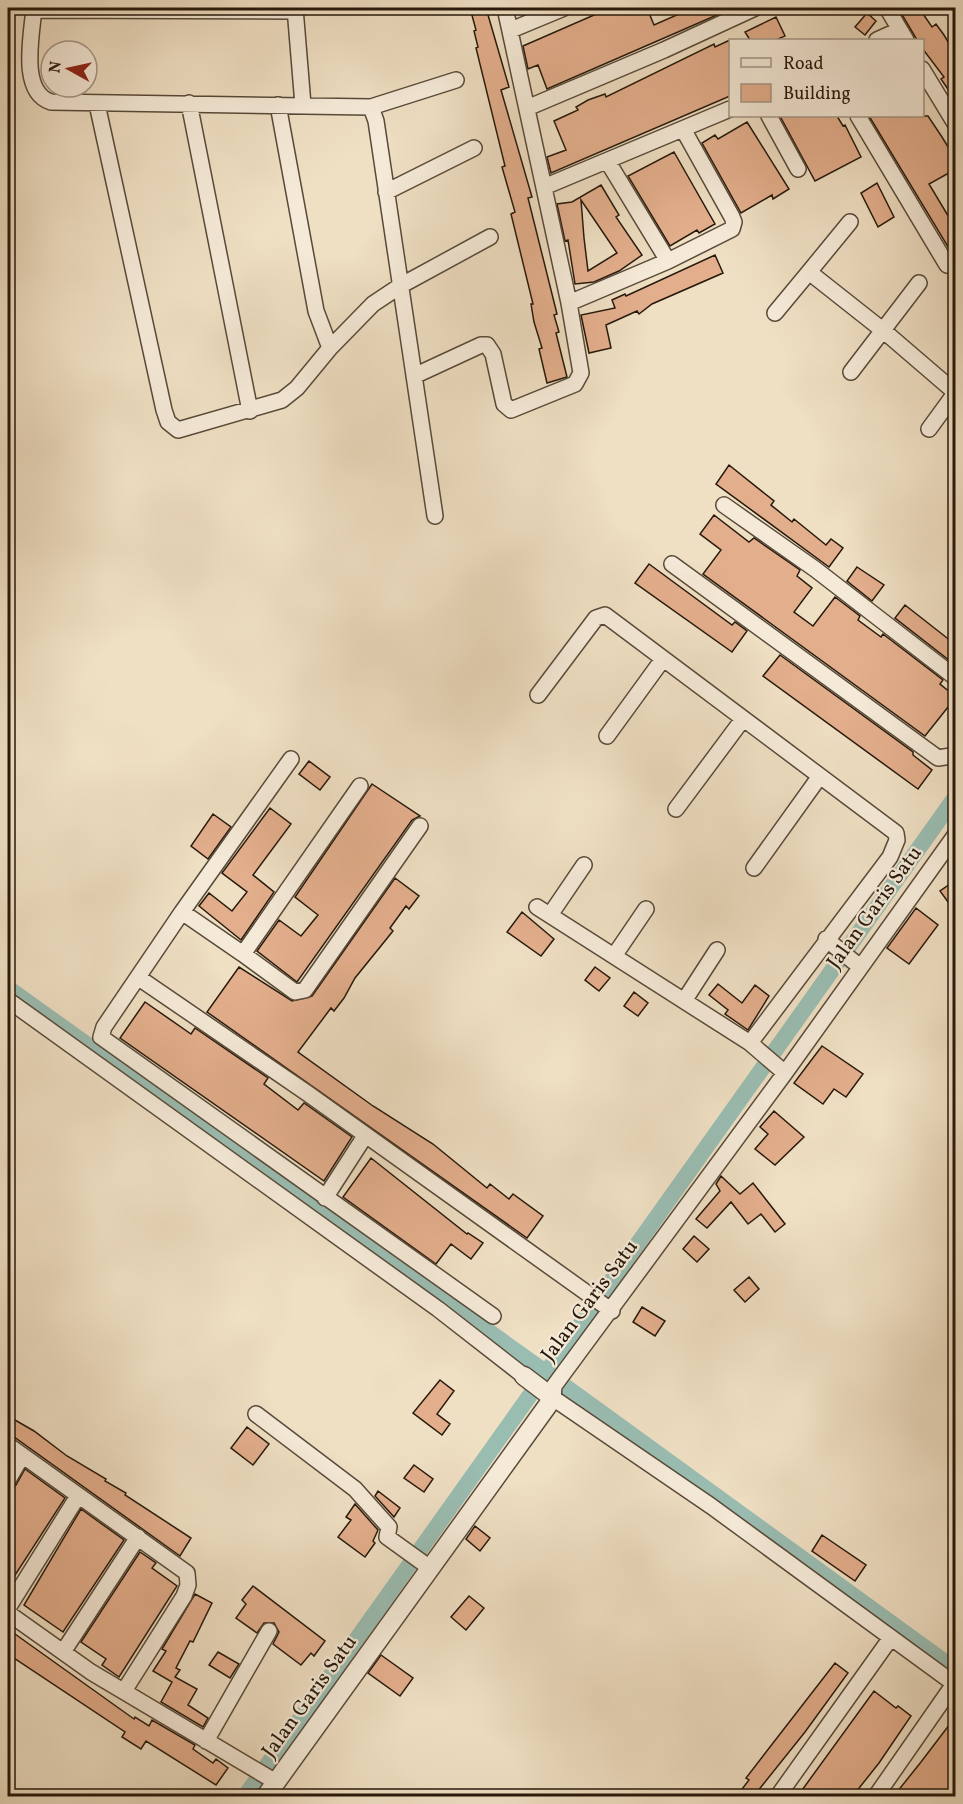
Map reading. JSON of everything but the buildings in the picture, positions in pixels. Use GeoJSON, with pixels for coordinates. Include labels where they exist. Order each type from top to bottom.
{"type":"FeatureCollection","features":[{"type":"Feature","properties":{"kind":"street"},"geometry":{"type":"LineString","coordinates":[[414,376],[481,345],[487,345],[493,354],[504,405],[508,409],[517,410],[575,384],[581,373],[569,303],[506,8]]}},
{"type":"Feature","properties":{"kind":"street"},"geometry":{"type":"LineString","coordinates":[[511,30],[564,8]]}},
{"type":"Feature","properties":{"kind":"street"},"geometry":{"type":"LineString","coordinates":[[527,108],[664,50],[755,8]]}},
{"type":"Feature","properties":{"kind":"street"},"geometry":{"type":"LineString","coordinates":[[882,39],[902,35],[887,8]]}},
{"type":"Feature","properties":{"kind":"street"},"geometry":{"type":"LineString","coordinates":[[303,105],[295,9],[34,9],[29,77],[33,88],[51,102],[371,107],[456,80]]}},
{"type":"Feature","properties":{"kind":"street"},"geometry":{"type":"LineString","coordinates":[[924,72],[956,125]]}},
{"type":"Feature","properties":{"kind":"street"},"geometry":{"type":"LineString","coordinates":[[189,103],[250,411]]}},
{"type":"Feature","properties":{"kind":"street"},"geometry":{"type":"LineString","coordinates":[[97,104],[168,422],[177,430],[272,405],[289,396],[330,348],[373,304],[400,286],[490,237]]}},
{"type":"Feature","properties":{"kind":"street"},"geometry":{"type":"LineString","coordinates":[[278,105],[316,311],[330,348]]}},
{"type":"Feature","properties":{"kind":"street"},"geometry":{"type":"LineString","coordinates":[[371,107],[376,121],[435,516]]}},
{"type":"Feature","properties":{"kind":"street"},"geometry":{"type":"LineString","coordinates":[[544,187],[729,109]]}},
{"type":"Feature","properties":{"kind":"street"},"geometry":{"type":"LineString","coordinates":[[770,117],[798,169]]}},
{"type":"Feature","properties":{"kind":"street"},"geometry":{"type":"LineString","coordinates":[[859,117],[947,265]]}},
{"type":"Feature","properties":{"kind":"street"},"geometry":{"type":"LineString","coordinates":[[569,303],[668,261],[732,229],[734,222],[683,129]]}},
{"type":"Feature","properties":{"kind":"street"},"geometry":{"type":"LineString","coordinates":[[386,192],[474,148]]}},
{"type":"Feature","properties":{"kind":"street"},"geometry":{"type":"LineString","coordinates":[[608,162],[668,261]]}},
{"type":"Feature","properties":{"kind":"street"},"geometry":{"type":"LineString","coordinates":[[775,313],[850,222]]}},
{"type":"Feature","properties":{"kind":"street"},"geometry":{"type":"LineString","coordinates":[[809,272],[885,332],[955,393],[929,429]]}},
{"type":"Feature","properties":{"kind":"street"},"geometry":{"type":"LineString","coordinates":[[851,372],[885,332],[919,283]]}},
{"type":"Feature","properties":{"kind":"street"},"geometry":{"type":"LineString","coordinates":[[724,505],[815,569],[956,678]]}},
{"type":"Feature","properties":{"kind":"street"},"geometry":{"type":"LineString","coordinates":[[672,564],[938,758],[951,756],[956,752]]}},
{"type":"Feature","properties":{"kind":"street"},"geometry":{"type":"LineString","coordinates":[[538,695],[596,618],[602,615],[889,826],[897,840],[890,857],[754,1046]]}},
{"type":"Feature","properties":{"kind":"street"},"geometry":{"type":"LineString","coordinates":[[607,736],[663,659]]}},
{"type":"Feature","properties":{"kind":"street"},"geometry":{"type":"LineString","coordinates":[[676,809],[743,719]]}},
{"type":"Feature","properties":{"kind":"street"},"geometry":{"type":"LineString","coordinates":[[291,759],[182,912],[104,1027],[101,1037],[493,1316]]}},
{"type":"Feature","properties":{"kind":"street"},"geometry":{"type":"LineString","coordinates":[[754,868],[820,776]]}},
{"type":"Feature","properties":{"kind":"street"},"geometry":{"type":"LineString","coordinates":[[243,954],[360,786]]}},
{"type":"Feature","properties":{"kind":"street"},"geometry":{"type":"LineString","coordinates":[[182,912],[295,992],[305,990],[420,826]]}},
{"type":"Feature","properties":{"kind":"street","name":"Jalan Garis Satu"},"geometry":{"type":"LineString","coordinates":[[270,1786],[430,1568],[608,1308],[782,1070],[857,963],[956,834]]}},
{"type":"Feature","properties":{"kind":"street"},"geometry":{"type":"LineString","coordinates":[[584,865],[544,911],[754,1046],[782,1070]]}},
{"type":"Feature","properties":{"kind":"street"},"geometry":{"type":"LineString","coordinates":[[614,956],[646,909]]}},
{"type":"Feature","properties":{"kind":"street"},"geometry":{"type":"LineString","coordinates":[[830,942],[857,963]]}},
{"type":"Feature","properties":{"kind":"street"},"geometry":{"type":"LineString","coordinates":[[684,1001],[717,951]]}},
{"type":"Feature","properties":{"kind":"street"},"geometry":{"type":"LineString","coordinates":[[139,978],[307,1093],[608,1308]]}},
{"type":"Feature","properties":{"kind":"street"},"geometry":{"type":"LineString","coordinates":[[8,1000],[438,1310],[524,1376],[554,1388],[955,1685],[876,1797]]}},
{"type":"Feature","properties":{"kind":"street"},"geometry":{"type":"LineString","coordinates":[[325,1198],[365,1136]]}},
{"type":"Feature","properties":{"kind":"street"},"geometry":{"type":"LineString","coordinates":[[256,1414],[355,1489],[389,1527],[387,1537],[430,1568]]}},
{"type":"Feature","properties":{"kind":"street"},"geometry":{"type":"LineString","coordinates":[[8,1445],[183,1568],[189,1580],[184,1596],[123,1691]]}},
{"type":"Feature","properties":{"kind":"street"},"geometry":{"type":"LineString","coordinates":[[8,1480],[22,1456]]}},
{"type":"Feature","properties":{"kind":"street"},"geometry":{"type":"LineString","coordinates":[[8,1608],[78,1496]]}},
{"type":"Feature","properties":{"kind":"street"},"geometry":{"type":"LineString","coordinates":[[63,1652],[138,1537]]}},
{"type":"Feature","properties":{"kind":"street"},"geometry":{"type":"LineString","coordinates":[[8,1613],[123,1691],[247,1766],[270,1786]]}},
{"type":"Feature","properties":{"kind":"street"},"geometry":{"type":"LineString","coordinates":[[206,1741],[269,1631]]}},
{"type":"Feature","properties":{"kind":"street"},"geometry":{"type":"LineString","coordinates":[[778,1797],[890,1639]]}},
{"type":"Feature","properties":{"kind":"waterway"},"geometry":{"type":"LineString","coordinates":[[245,1796],[956,796]]}},
{"type":"Feature","properties":{"kind":"waterway"},"geometry":{"type":"LineString","coordinates":[[8,988],[551,1376],[956,1670]]}}]}
